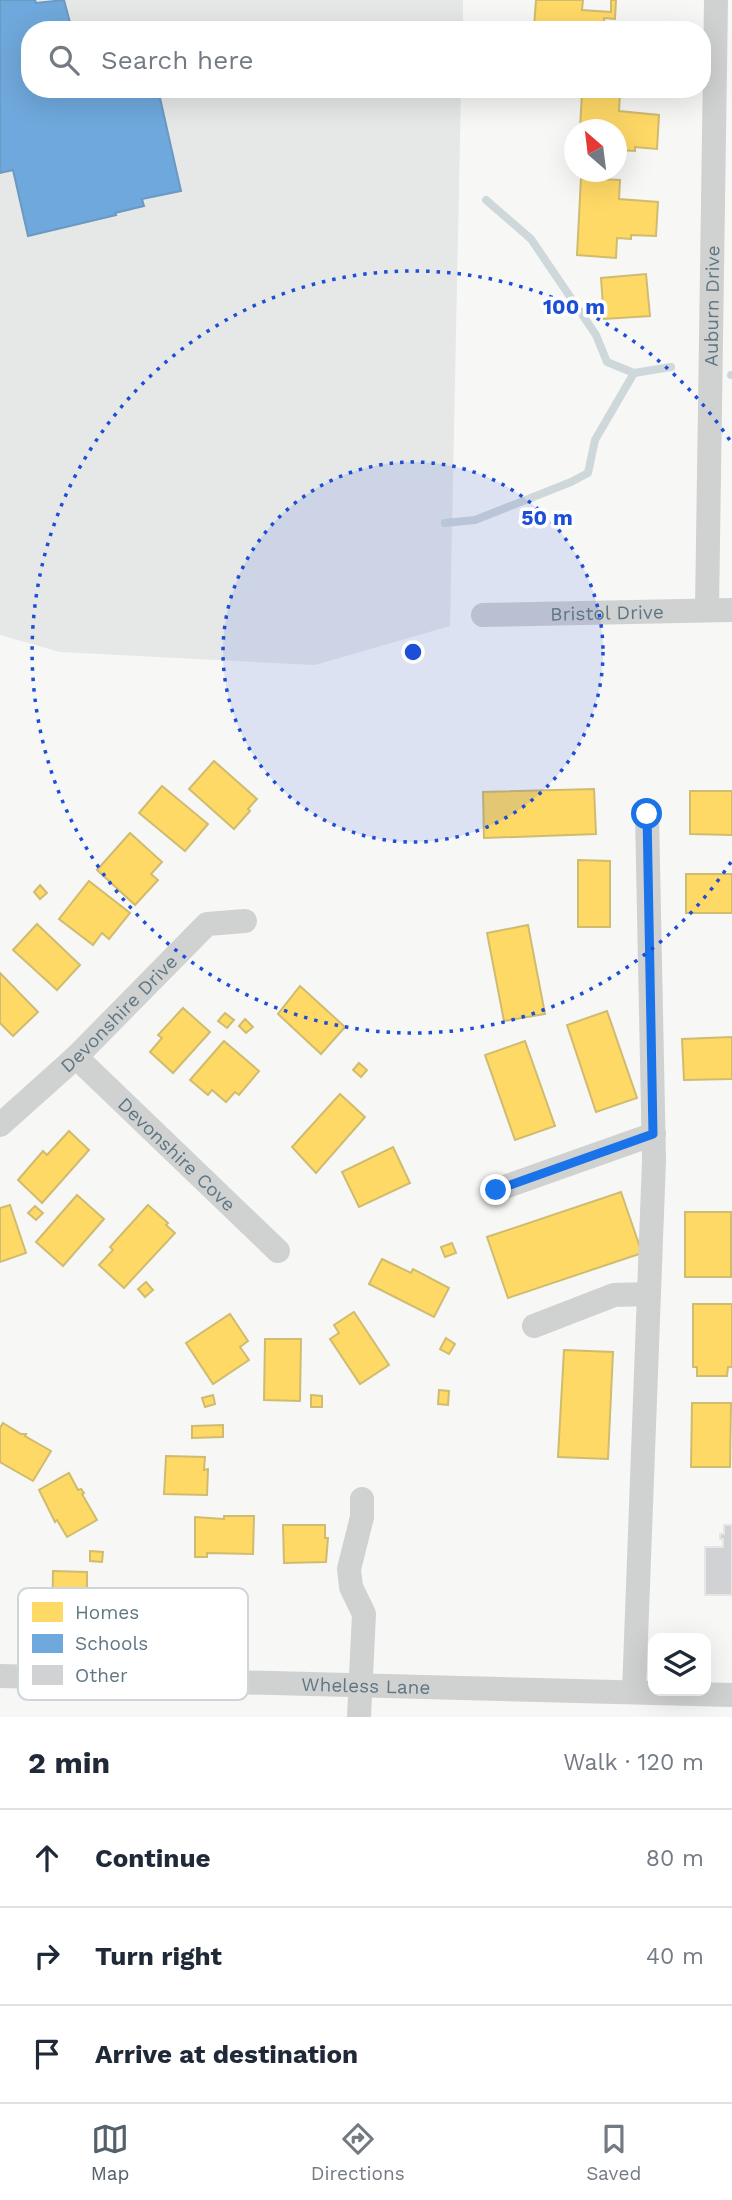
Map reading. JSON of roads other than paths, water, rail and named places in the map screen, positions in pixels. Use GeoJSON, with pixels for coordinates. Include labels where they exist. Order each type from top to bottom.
{"type":"FeatureCollection","features":[{"type":"Feature","properties":{"kind":"street","name":"Auburn Drive"},"geometry":{"type":"LineString","coordinates":[[707,610],[716,0]]}},
{"type":"Feature","properties":{"kind":"street","name":"Bristol Drive"},"geometry":{"type":"LineString","coordinates":[[483,615],[732,610]]}},
{"type":"Feature","properties":{"kind":"street"},"geometry":{"type":"LineString","coordinates":[[634,1692],[653,1134],[647,814]]}},
{"type":"Feature","properties":{"kind":"street","name":"Devonshire Drive"},"geometry":{"type":"LineString","coordinates":[[0,1125],[76,1057],[206,924],[245,921]]}},
{"type":"Feature","properties":{"kind":"street","name":"Devonshire Cove"},"geometry":{"type":"LineString","coordinates":[[76,1057],[278,1251]]}},
{"type":"Feature","properties":{"kind":"street"},"geometry":{"type":"LineString","coordinates":[[496,1190],[653,1134]]}},
{"type":"Feature","properties":{"kind":"street"},"geometry":{"type":"LineString","coordinates":[[534,1326],[614,1295],[648,1294]]}},
{"type":"Feature","properties":{"kind":"street"},"geometry":{"type":"LineString","coordinates":[[359,1717],[364,1614],[351,1587],[349,1569],[362,1517],[362,1499]]}},
{"type":"Feature","properties":{"kind":"street","name":"Wheless Lane"},"geometry":{"type":"LineString","coordinates":[[0,1676],[18,1676]]}},
{"type":"Feature","properties":{"kind":"street","name":"Wheless Lane"},"geometry":{"type":"LineString","coordinates":[[248,1683],[732,1695]]}},
{"type":"Feature","properties":{"kind":"waterway"},"geometry":{"type":"LineString","coordinates":[[486,200],[531,239],[596,335],[607,362],[634,373]]}},
{"type":"Feature","properties":{"kind":"waterway"},"geometry":{"type":"LineString","coordinates":[[445,523],[475,520],[588,473],[595,440],[634,373],[671,367]]}}]}
